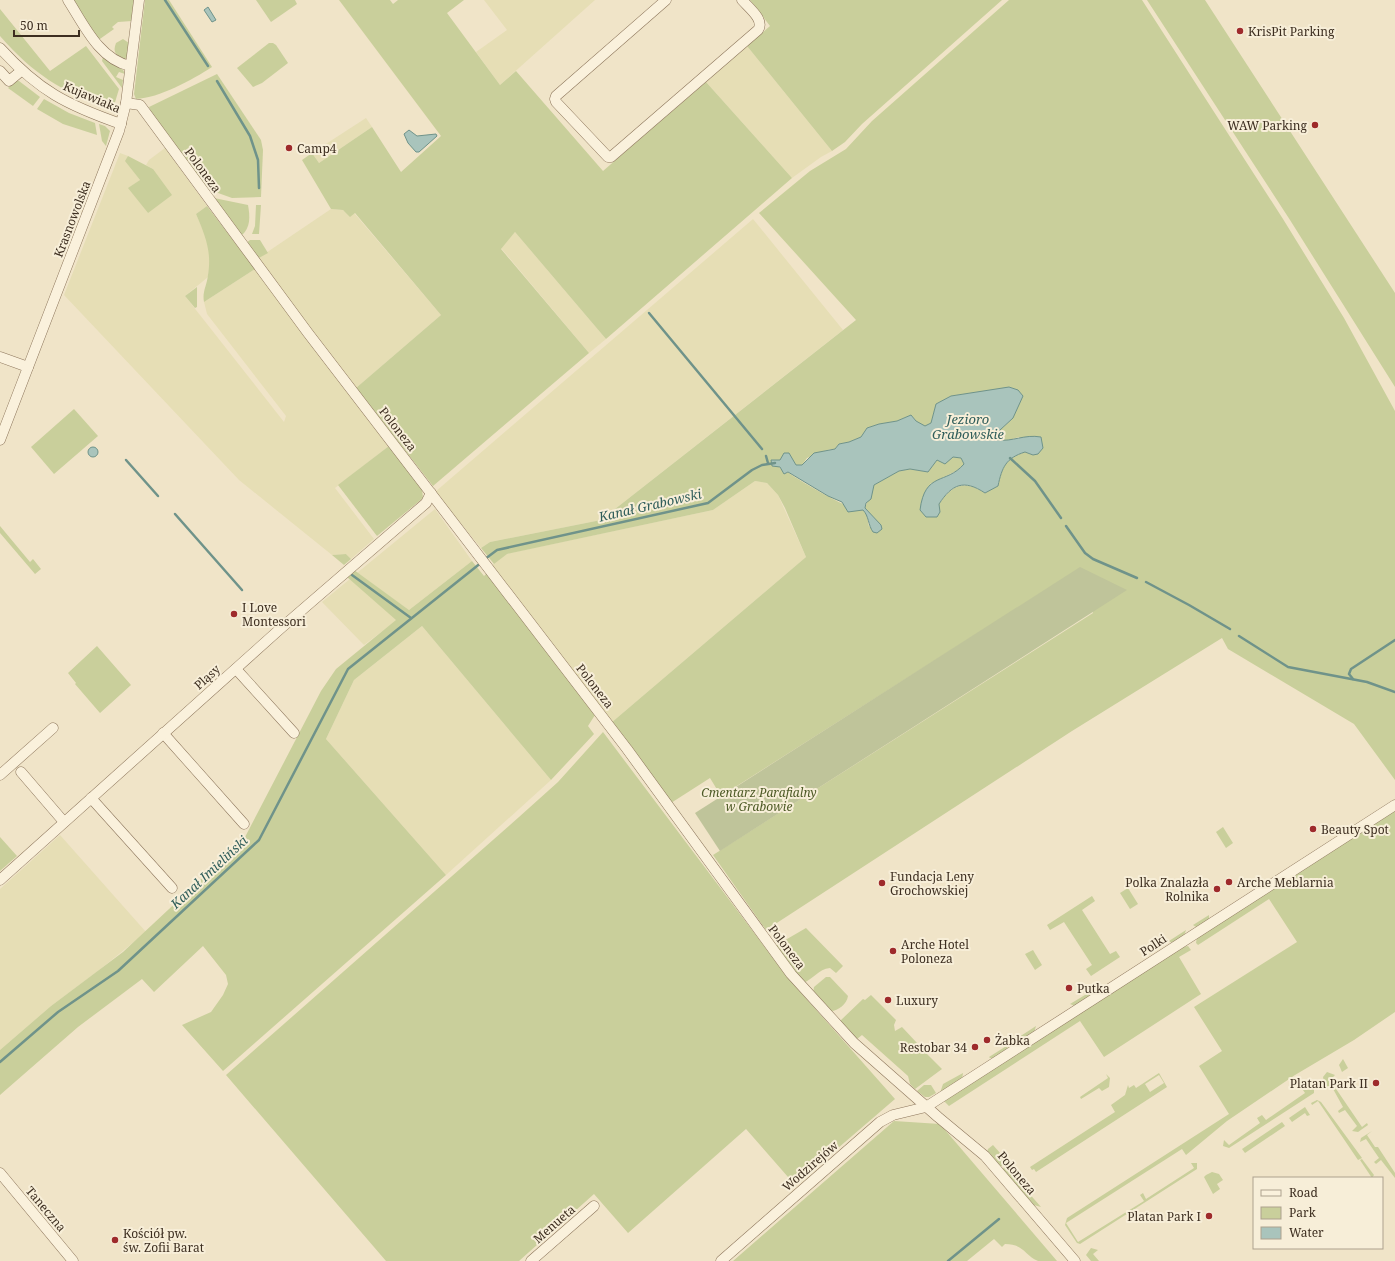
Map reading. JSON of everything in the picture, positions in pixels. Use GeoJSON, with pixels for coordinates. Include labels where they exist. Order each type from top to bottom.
{"type":"FeatureCollection","features":[{"type":"Feature","properties":{"kind":"street"},"geometry":{"type":"LineString","coordinates":[[68,0],[102,51],[115,61],[130,66]]}},
{"type":"Feature","properties":{"kind":"street","name":"Krasnowolska"},"geometry":{"type":"LineString","coordinates":[[0,440],[105,170],[121,124],[126,103],[139,0]]}},
{"type":"Feature","properties":{"kind":"street"},"geometry":{"type":"LineString","coordinates":[[666,0],[556,96],[556,102],[608,157],[611,157],[758,30],[760,21],[742,0]]}},
{"type":"Feature","properties":{"kind":"street","name":"Kujawiaka"},"geometry":{"type":"LineString","coordinates":[[0,48],[21,71],[48,92],[66,102],[121,124]]}},
{"type":"Feature","properties":{"kind":"street"},"geometry":{"type":"LineString","coordinates":[[0,71],[9,81],[21,71]]}},
{"type":"Feature","properties":{"kind":"street","name":"Poloneza"},"geometry":{"type":"LineString","coordinates":[[126,103],[140,105],[308,333],[627,749],[792,974],[854,1043],[926,1107],[985,1156],[1075,1261]]}},
{"type":"Feature","properties":{"kind":"street"},"geometry":{"type":"LineString","coordinates":[[0,357],[28,367]]}},
{"type":"Feature","properties":{"kind":"street","name":"Pląsy"},"geometry":{"type":"LineString","coordinates":[[0,880],[163,733],[426,503],[431,494]]}},
{"type":"Feature","properties":{"kind":"street"},"geometry":{"type":"LineString","coordinates":[[236,669],[294,733]]}},
{"type":"Feature","properties":{"kind":"street"},"geometry":{"type":"LineString","coordinates":[[0,775],[53,728]]}},
{"type":"Feature","properties":{"kind":"street"},"geometry":{"type":"LineString","coordinates":[[163,733],[244,824]]}},
{"type":"Feature","properties":{"kind":"street"},"geometry":{"type":"LineString","coordinates":[[21,772],[64,822]]}},
{"type":"Feature","properties":{"kind":"street"},"geometry":{"type":"LineString","coordinates":[[91,798],[172,888]]}},
{"type":"Feature","properties":{"kind":"street","name":"Polki"},"geometry":{"type":"LineString","coordinates":[[926,1107],[1395,805]]}},
{"type":"Feature","properties":{"kind":"street","name":"Wodzirejów"},"geometry":{"type":"LineString","coordinates":[[721,1261],[880,1122],[893,1115],[926,1107]]}},
{"type":"Feature","properties":{"kind":"street","name":"Taneczna"},"geometry":{"type":"LineString","coordinates":[[0,1173],[73,1261]]}},
{"type":"Feature","properties":{"kind":"street","name":"Menueta"},"geometry":{"type":"LineString","coordinates":[[531,1261],[594,1206]]}},
{"type":"Feature","properties":{"kind":"shaded area"},"geometry":{"type":"Polygon","coordinates":[[[484,0],[595,0],[500,85],[476,52],[507,30],[484,0]]]}},
{"type":"Feature","properties":{"kind":"shaded area"},"geometry":{"type":"Polygon","coordinates":[[[747,46],[832,151],[792,178],[706,82],[747,46]]]}},
{"type":"Feature","properties":{"kind":"shaded area"},"geometry":{"type":"Polygon","coordinates":[[[366,118],[372,127],[319,163],[312,153],[366,118]]]}},
{"type":"Feature","properties":{"kind":"shaded area"},"geometry":{"type":"Polygon","coordinates":[[[165,148],[207,206],[196,214],[207,238],[211,258],[208,277],[185,296],[284,422],[286,416],[207,314],[204,302],[255,269],[389,446],[335,488],[374,539],[351,559],[346,554],[332,555],[239,480],[64,295],[120,153],[128,156],[126,161],[140,180],[129,188],[148,213],[153,169],[146,165],[149,160],[165,148]]]}},
{"type":"Feature","properties":{"kind":"shaded area"},"geometry":{"type":"Polygon","coordinates":[[[331,209],[343,210],[350,216],[354,213],[441,315],[356,388],[257,259],[331,209]]]}},
{"type":"Feature","properties":{"kind":"shaded area"},"geometry":{"type":"Polygon","coordinates":[[[753,219],[843,330],[601,520],[490,542],[481,548],[435,492],[753,219]]]}},
{"type":"Feature","properties":{"kind":"shaded area"},"geometry":{"type":"Polygon","coordinates":[[[515,232],[606,339],[589,353],[501,248],[515,232]]]}},
{"type":"Feature","properties":{"kind":"shaded area"},"geometry":{"type":"Polygon","coordinates":[[[755,481],[767,483],[778,495],[806,557],[611,723],[491,566],[506,554],[713,510],[755,481]]]}},
{"type":"Feature","properties":{"kind":"shaded area"},"geometry":{"type":"Polygon","coordinates":[[[435,509],[472,561],[409,610],[357,573],[435,509]]]}},
{"type":"Feature","properties":{"kind":"shaded area"},"geometry":{"type":"Polygon","coordinates":[[[350,579],[397,620],[364,645],[322,602],[350,579]]]}},
{"type":"Feature","properties":{"kind":"shaded area"},"geometry":{"type":"Polygon","coordinates":[[[422,626],[551,780],[446,875],[326,739],[354,680],[422,626]]]}},
{"type":"Feature","properties":{"kind":"shaded area"},"geometry":{"type":"Polygon","coordinates":[[[60,835],[146,932],[98,971],[51,1006],[0,1050],[0,889],[60,835]]]}},
{"type":"Feature","properties":{"kind":"green space"},"geometry":{"type":"Polygon","coordinates":[[[72,0],[135,0],[132,21],[118,22],[112,27],[114,29],[97,41],[72,0]]]}},
{"type":"Feature","properties":{"kind":"green space"},"geometry":{"type":"Polygon","coordinates":[[[145,0],[169,0],[212,67],[185,83],[165,92],[136,99],[134,94],[145,0]]]}},
{"type":"Feature","properties":{"kind":"green space"},"geometry":{"type":"Polygon","coordinates":[[[256,0],[295,0],[297,4],[271,22],[256,0]]]}},
{"type":"Feature","properties":{"kind":"green space"},"geometry":{"type":"Polygon","coordinates":[[[339,0],[390,0],[393,4],[398,0],[464,0],[447,13],[500,85],[516,71],[603,171],[706,82],[792,178],[606,339],[515,232],[501,249],[589,353],[433,486],[356,388],[441,315],[355,213],[350,217],[343,210],[331,209],[302,160],[312,153],[319,163],[372,127],[401,172],[441,136],[339,0]]]}},
{"type":"Feature","properties":{"kind":"green space"},"geometry":{"type":"Polygon","coordinates":[[[750,0],[1002,0],[862,124],[845,142],[832,151],[747,46],[770,26],[750,0]]]}},
{"type":"Feature","properties":{"kind":"green space"},"geometry":{"type":"Polygon","coordinates":[[[1009,0],[1142,0],[1283,219],[1344,318],[1395,411],[1395,780],[1354,724],[1228,649],[1222,638],[1072,731],[766,930],[713,855],[1093,613],[1080,568],[721,796],[710,778],[671,803],[611,723],[806,557],[778,495],[767,483],[755,481],[713,510],[507,554],[494,564],[481,548],[490,542],[601,520],[856,320],[759,213],[810,171],[846,149],[872,121],[1009,0]],[[979,392],[951,396],[936,404],[931,423],[925,427],[916,421],[911,415],[897,421],[867,428],[861,437],[839,444],[835,449],[827,450],[807,458],[802,465],[796,465],[794,462],[772,460],[785,473],[789,473],[814,489],[848,506],[863,510],[867,514],[869,527],[874,518],[865,508],[874,485],[899,471],[910,469],[928,472],[937,460],[953,457],[961,458],[964,464],[960,469],[930,484],[940,512],[939,504],[954,488],[965,485],[971,486],[985,493],[998,486],[1003,468],[1009,460],[1025,452],[1033,455],[1019,437],[1007,441],[997,440],[1000,430],[1013,418],[979,392]]]}},
{"type":"Feature","properties":{"kind":"green space"},"geometry":{"type":"Polygon","coordinates":[[[1147,0],[1205,0],[1395,293],[1395,387],[1290,220],[1147,0]]]}},
{"type":"Feature","properties":{"kind":"green space"},"geometry":{"type":"Polygon","coordinates":[[[0,9],[50,71],[86,46],[119,89],[113,109],[108,110],[62,88],[37,71],[12,50],[0,36],[0,9]]]}},
{"type":"Feature","properties":{"kind":"green space"},"geometry":{"type":"Polygon","coordinates":[[[123,39],[129,43],[127,57],[124,60],[117,55],[115,51],[116,43],[123,39]]]}},
{"type":"Feature","properties":{"kind":"green space"},"geometry":{"type":"Polygon","coordinates":[[[269,43],[276,45],[288,63],[262,83],[253,87],[237,68],[269,43]]]}},
{"type":"Feature","properties":{"kind":"green space"},"geometry":{"type":"Polygon","coordinates":[[[103,57],[123,70],[125,74],[119,72],[116,77],[123,80],[122,88],[102,61],[103,57]]]}},
{"type":"Feature","properties":{"kind":"green space"},"geometry":{"type":"Polygon","coordinates":[[[217,74],[261,140],[263,150],[261,197],[232,198],[207,189],[152,114],[149,107],[217,74]]]}},
{"type":"Feature","properties":{"kind":"green space"},"geometry":{"type":"Polygon","coordinates":[[[16,81],[19,81],[40,97],[33,106],[8,88],[16,81]]]}},
{"type":"Feature","properties":{"kind":"green space"},"geometry":{"type":"Polygon","coordinates":[[[44,99],[69,113],[95,123],[97,135],[63,124],[37,109],[44,99]]]}},
{"type":"Feature","properties":{"kind":"green space"},"geometry":{"type":"Polygon","coordinates":[[[99,124],[105,126],[110,131],[106,146],[102,141],[99,124]]]}},
{"type":"Feature","properties":{"kind":"green space"},"geometry":{"type":"Polygon","coordinates":[[[128,156],[153,169],[172,195],[148,213],[128,188],[140,180],[125,161],[128,156]]]}},
{"type":"Feature","properties":{"kind":"green space"},"geometry":{"type":"Polygon","coordinates":[[[214,198],[248,205],[248,226],[241,236],[214,198]]]}},
{"type":"Feature","properties":{"kind":"green space"},"geometry":{"type":"Polygon","coordinates":[[[256,205],[261,205],[259,234],[252,234],[255,226],[256,205]]]}},
{"type":"Feature","properties":{"kind":"green space"},"geometry":{"type":"Polygon","coordinates":[[[207,206],[255,269],[204,302],[209,258],[205,236],[196,214],[207,206]]]}},
{"type":"Feature","properties":{"kind":"green space"},"geometry":{"type":"Polygon","coordinates":[[[250,240],[260,240],[268,253],[257,259],[246,243],[250,240]]]}},
{"type":"Feature","properties":{"kind":"green space"},"geometry":{"type":"Polygon","coordinates":[[[197,287],[197,307],[195,308],[185,296],[197,287]]]}},
{"type":"Feature","properties":{"kind":"green space"},"geometry":{"type":"Polygon","coordinates":[[[74,409],[98,436],[54,474],[31,447],[74,409]]]}},
{"type":"Feature","properties":{"kind":"green space"},"geometry":{"type":"Polygon","coordinates":[[[389,446],[422,489],[423,498],[377,536],[338,485],[389,446]]]}},
{"type":"Feature","properties":{"kind":"green space"},"geometry":{"type":"Polygon","coordinates":[[[0,526],[30,562],[33,559],[41,569],[35,574],[0,533],[0,526]]]}},
{"type":"Feature","properties":{"kind":"green space"},"geometry":{"type":"Polygon","coordinates":[[[346,554],[351,559],[344,565],[332,555],[346,554]]]}},
{"type":"Feature","properties":{"kind":"green space"},"geometry":{"type":"Polygon","coordinates":[[[472,561],[484,576],[487,573],[595,715],[588,726],[594,734],[551,780],[422,626],[354,680],[326,739],[446,875],[223,1071],[182,1025],[211,1012],[223,995],[228,984],[226,975],[203,946],[154,992],[142,979],[78,1027],[0,1095],[0,1050],[51,1006],[123,952],[244,839],[321,691],[336,669],[396,620],[347,577],[354,570],[409,610],[472,561]]]}},
{"type":"Feature","properties":{"kind":"green space","name":"Cmentarz Parafialny w Grabowie"},"geometry":{"type":"Polygon","coordinates":[[[1080,567],[1127,590],[720,851],[695,813],[1080,567]]]}},
{"type":"Feature","properties":{"kind":"green space"},"geometry":{"type":"Polygon","coordinates":[[[97,646],[131,685],[100,713],[75,684],[76,683],[68,673],[97,646]]]}},
{"type":"Feature","properties":{"kind":"green space"},"geometry":{"type":"Polygon","coordinates":[[[603,732],[788,978],[895,1099],[795,1185],[746,1129],[628,1233],[594,1194],[519,1261],[386,1261],[226,1075],[558,782],[603,732]]]}},
{"type":"Feature","properties":{"kind":"green space"},"geometry":{"type":"Polygon","coordinates":[[[1395,810],[1395,1012],[1354,1040],[1295,1075],[1227,1121],[1186,1155],[1182,1149],[1066,1223],[1078,1242],[1144,1201],[1140,1195],[1143,1193],[1146,1199],[1194,1168],[1191,1163],[1197,1163],[1197,1169],[1080,1244],[1077,1243],[1065,1225],[1067,1218],[1229,1114],[1199,1066],[1222,1051],[1194,1007],[1297,942],[1269,899],[1198,945],[1196,943],[1197,937],[1395,810]]]}},
{"type":"Feature","properties":{"kind":"green space"},"geometry":{"type":"Polygon","coordinates":[[[1223,827],[1233,843],[1226,848],[1216,832],[1223,827]]]}},
{"type":"Feature","properties":{"kind":"green space"},"geometry":{"type":"Polygon","coordinates":[[[0,837],[17,856],[0,871],[0,837]]]}},
{"type":"Feature","properties":{"kind":"green space"},"geometry":{"type":"Polygon","coordinates":[[[1128,888],[1138,904],[1130,909],[1120,893],[1128,888]]]}},
{"type":"Feature","properties":{"kind":"green space"},"geometry":{"type":"Polygon","coordinates":[[[1092,896],[1095,901],[1082,910],[1110,954],[1116,951],[1120,957],[1091,976],[1086,969],[1092,965],[1064,922],[1050,930],[1047,925],[1092,896]]]}},
{"type":"Feature","properties":{"kind":"green space"},"geometry":{"type":"Polygon","coordinates":[[[1209,915],[1209,920],[1196,927],[1193,925],[1209,915]]]}},
{"type":"Feature","properties":{"kind":"green space"},"geometry":{"type":"Polygon","coordinates":[[[806,928],[843,966],[836,973],[830,968],[822,970],[803,983],[775,946],[806,928]]]}},
{"type":"Feature","properties":{"kind":"green space"},"geometry":{"type":"Polygon","coordinates":[[[1186,930],[1184,936],[1174,943],[1169,941],[1186,930]]]}},
{"type":"Feature","properties":{"kind":"green space"},"geometry":{"type":"Polygon","coordinates":[[[1188,946],[1191,950],[1179,957],[1201,994],[1104,1057],[1080,1021],[949,1106],[944,1101],[1183,947],[1188,946]]]}},
{"type":"Feature","properties":{"kind":"green space"},"geometry":{"type":"Polygon","coordinates":[[[1033,950],[1042,965],[1035,970],[1025,954],[1033,950]]]}},
{"type":"Feature","properties":{"kind":"green space"},"geometry":{"type":"Polygon","coordinates":[[[826,977],[830,977],[848,996],[844,1004],[834,1011],[831,1011],[813,993],[814,987],[826,977]]]}},
{"type":"Feature","properties":{"kind":"green space"},"geometry":{"type":"Polygon","coordinates":[[[1090,992],[1089,997],[1075,1006],[1070,1004],[1090,992]]]}},
{"type":"Feature","properties":{"kind":"green space"},"geometry":{"type":"Polygon","coordinates":[[[871,995],[896,1020],[894,1025],[895,1031],[902,1027],[917,1043],[912,1049],[922,1049],[942,1069],[915,1089],[910,1084],[908,1076],[862,1035],[857,1039],[840,1021],[863,999],[865,1000],[871,995]]]}},
{"type":"Feature","properties":{"kind":"green space"},"geometry":{"type":"Polygon","coordinates":[[[1036,1026],[1034,1033],[1021,1041],[1016,1039],[1036,1026]]]}},
{"type":"Feature","properties":{"kind":"green space"},"geometry":{"type":"Polygon","coordinates":[[[1008,1045],[1007,1049],[994,1058],[989,1057],[1008,1045]]]}},
{"type":"Feature","properties":{"kind":"green space"},"geometry":{"type":"Polygon","coordinates":[[[1343,1059],[1348,1068],[1342,1072],[1339,1065],[1343,1059]]]}},
{"type":"Feature","properties":{"kind":"green space"},"geometry":{"type":"Polygon","coordinates":[[[1327,1072],[1335,1075],[1330,1080],[1362,1127],[1367,1123],[1368,1125],[1358,1132],[1352,1131],[1357,1126],[1345,1110],[1339,1113],[1338,1111],[1343,1107],[1332,1087],[1326,1090],[1323,1077],[1327,1072]]]}},
{"type":"Feature","properties":{"kind":"green space"},"geometry":{"type":"Polygon","coordinates":[[[963,1073],[962,1080],[940,1093],[943,1084],[963,1073]]]}},
{"type":"Feature","properties":{"kind":"green space"},"geometry":{"type":"Polygon","coordinates":[[[1159,1073],[1167,1087],[1036,1172],[1034,1169],[1032,1170],[1030,1167],[1115,1112],[1111,1105],[1125,1095],[1128,1085],[1129,1088],[1134,1085],[1136,1088],[1159,1073]],[[1159,1075],[1145,1084],[1150,1092],[1164,1083],[1159,1075]]]}},
{"type":"Feature","properties":{"kind":"green space"},"geometry":{"type":"Polygon","coordinates":[[[1106,1074],[1110,1078],[1109,1087],[1102,1091],[1099,1088],[1081,1099],[1080,1097],[1108,1078],[1106,1074]]]}},
{"type":"Feature","properties":{"kind":"green space"},"geometry":{"type":"Polygon","coordinates":[[[1307,1084],[1314,1086],[1314,1093],[1229,1148],[1223,1146],[1224,1140],[1229,1145],[1260,1123],[1257,1118],[1262,1115],[1266,1120],[1305,1093],[1301,1087],[1307,1084]]]}},
{"type":"Feature","properties":{"kind":"green space"},"geometry":{"type":"Polygon","coordinates":[[[924,1085],[931,1085],[936,1093],[929,1097],[925,1097],[917,1091],[924,1085]]]}},
{"type":"Feature","properties":{"kind":"green space"},"geometry":{"type":"Polygon","coordinates":[[[1317,1100],[1321,1102],[1362,1158],[1358,1160],[1318,1101],[1312,1105],[1311,1103],[1317,1100]]]}},
{"type":"Feature","properties":{"kind":"green space"},"geometry":{"type":"Polygon","coordinates":[[[1305,1107],[1310,1115],[1307,1116],[1305,1113],[1292,1122],[1289,1118],[1305,1107]]]}},
{"type":"Feature","properties":{"kind":"green space"},"geometry":{"type":"Polygon","coordinates":[[[894,1121],[940,1124],[1057,1261],[1038,1261],[1033,1259],[1020,1248],[1011,1244],[1005,1244],[1002,1247],[994,1239],[967,1261],[733,1261],[894,1121]]]}},
{"type":"Feature","properties":{"kind":"green space"},"geometry":{"type":"Polygon","coordinates":[[[1282,1122],[1285,1126],[1245,1153],[1242,1149],[1282,1122]]]}},
{"type":"Feature","properties":{"kind":"green space"},"geometry":{"type":"Polygon","coordinates":[[[1372,1131],[1367,1135],[1375,1147],[1378,1147],[1395,1173],[1395,1178],[1381,1160],[1376,1164],[1374,1162],[1379,1158],[1366,1139],[1360,1142],[1361,1138],[1372,1131]]]}},
{"type":"Feature","properties":{"kind":"green space"},"geometry":{"type":"Polygon","coordinates":[[[993,1145],[1008,1162],[1000,1167],[987,1152],[993,1145]]]}},
{"type":"Feature","properties":{"kind":"green space"},"geometry":{"type":"Polygon","coordinates":[[[1362,1159],[1374,1175],[1373,1177],[1371,1177],[1360,1160],[1362,1159]]]}},
{"type":"Feature","properties":{"kind":"green space"},"geometry":{"type":"Polygon","coordinates":[[[1010,1164],[1018,1170],[1020,1183],[1041,1207],[1034,1205],[1002,1169],[1010,1164]]]}},
{"type":"Feature","properties":{"kind":"green space"},"geometry":{"type":"Polygon","coordinates":[[[1212,1172],[1219,1174],[1223,1180],[1217,1184],[1220,1189],[1213,1194],[1204,1177],[1212,1172]]]}},
{"type":"Feature","properties":{"kind":"green space"},"geometry":{"type":"Polygon","coordinates":[[[1091,1248],[1098,1250],[1093,1254],[1099,1261],[1091,1261],[1086,1255],[1091,1248]]]}},
{"type":"Feature","properties":{"kind":"water"},"geometry":{"type":"Polygon","coordinates":[[[208,7],[216,20],[212,22],[204,10],[208,7]]]}},
{"type":"Feature","properties":{"kind":"water"},"geometry":{"type":"Polygon","coordinates":[[[409,130],[417,136],[436,134],[437,136],[419,152],[416,152],[408,143],[404,134],[409,130]]]}},
{"type":"Feature","properties":{"kind":"water","name":"Jezioro Grabowskie"},"geometry":{"type":"Polygon","coordinates":[[[1009,387],[1018,390],[1023,396],[1013,418],[1000,430],[997,440],[1008,440],[1029,436],[1041,437],[1043,448],[1038,454],[1033,455],[1025,452],[1009,460],[1003,468],[998,486],[985,493],[971,486],[965,485],[954,488],[939,504],[940,512],[937,517],[926,517],[920,510],[926,489],[937,480],[950,475],[964,464],[961,458],[953,457],[945,464],[937,460],[928,472],[910,469],[899,471],[874,485],[871,499],[866,503],[865,508],[881,525],[882,529],[877,533],[873,532],[863,510],[848,512],[842,502],[828,496],[788,472],[784,474],[780,467],[772,466],[771,460],[780,460],[784,453],[789,453],[796,465],[802,465],[814,453],[835,449],[839,444],[861,437],[867,428],[897,421],[911,415],[916,421],[925,426],[931,423],[936,404],[951,396],[1009,387]]]}},
{"type":"Feature","properties":{"kind":"water"},"geometry":{"type":"Polygon","coordinates":[[[91,447],[95,447],[97,448],[97,456],[91,457],[88,454],[88,450],[91,447]]]}},
{"type":"Feature","properties":{"kind":"waterway"},"geometry":{"type":"LineString","coordinates":[[165,0],[208,66]]}},
{"type":"Feature","properties":{"kind":"waterway"},"geometry":{"type":"LineString","coordinates":[[217,81],[250,136],[258,160],[259,188]]}},
{"type":"Feature","properties":{"kind":"waterway"},"geometry":{"type":"LineString","coordinates":[[649,313],[762,449]]}},
{"type":"Feature","properties":{"kind":"waterway"},"geometry":{"type":"LineString","coordinates":[[766,456],[768,463]]}},
{"type":"Feature","properties":{"kind":"waterway","name":"Kanał Grabowski"},"geometry":{"type":"LineString","coordinates":[[1010,458],[1035,481],[1061,518]]}},
{"type":"Feature","properties":{"kind":"waterway","name":"Kanał Grabowski"},"geometry":{"type":"LineString","coordinates":[[126,460],[158,496]]}},
{"type":"Feature","properties":{"kind":"waterway","name":"Kanał Grabowski"},"geometry":{"type":"LineString","coordinates":[[485,559],[497,550],[708,503],[752,470],[762,465],[775,463]]}},
{"type":"Feature","properties":{"kind":"waterway","name":"Kanał Grabowski"},"geometry":{"type":"LineString","coordinates":[[175,514],[242,590]]}},
{"type":"Feature","properties":{"kind":"waterway","name":"Kanał Grabowski"},"geometry":{"type":"LineString","coordinates":[[1066,526],[1085,553],[1093,559],[1137,578]]}},
{"type":"Feature","properties":{"kind":"waterway","name":"Kanał Imieliński"},"geometry":{"type":"LineString","coordinates":[[0,1062],[58,1012],[118,971],[259,840],[348,669],[482,562]]}},
{"type":"Feature","properties":{"kind":"waterway","name":"Kanał Grabowski"},"geometry":{"type":"LineString","coordinates":[[352,575],[411,618]]}},
{"type":"Feature","properties":{"kind":"waterway","name":"Kanał Grabowski"},"geometry":{"type":"LineString","coordinates":[[1146,582],[1230,629]]}},
{"type":"Feature","properties":{"kind":"waterway","name":"Kanał Grabowski"},"geometry":{"type":"LineString","coordinates":[[1239,636],[1288,667],[1367,682],[1395,692]]}},
{"type":"Feature","properties":{"kind":"waterway"},"geometry":{"type":"LineString","coordinates":[[1353,679],[1349,674],[1351,669],[1395,640]]}},
{"type":"Feature","properties":{"kind":"waterway"},"geometry":{"type":"LineString","coordinates":[[948,1261],[999,1219]]}},
{"type":"Feature","properties":{"kind":"place","name":"KrisPit Parking"},"geometry":{"type":"Point","coordinates":[1240,31]}},
{"type":"Feature","properties":{"kind":"place","name":"WAW Parking"},"geometry":{"type":"Point","coordinates":[1315,125]}},
{"type":"Feature","properties":{"kind":"place","name":"Camp4"},"geometry":{"type":"Point","coordinates":[289,148]}},
{"type":"Feature","properties":{"kind":"place","name":"I Love Montessori"},"geometry":{"type":"Point","coordinates":[234,614]}},
{"type":"Feature","properties":{"kind":"place","name":"Beauty Spot"},"geometry":{"type":"Point","coordinates":[1313,829]}},
{"type":"Feature","properties":{"kind":"place","name":"Arche Meblarnia"},"geometry":{"type":"Point","coordinates":[1229,882]}},
{"type":"Feature","properties":{"kind":"place","name":"Fundacja Leny Grochowskiej"},"geometry":{"type":"Point","coordinates":[882,883]}},
{"type":"Feature","properties":{"kind":"place","name":"Polka Znalazła Rolnika"},"geometry":{"type":"Point","coordinates":[1217,889]}},
{"type":"Feature","properties":{"kind":"place","name":"Arche Hotel Poloneza"},"geometry":{"type":"Point","coordinates":[893,951]}},
{"type":"Feature","properties":{"kind":"place","name":"Putka"},"geometry":{"type":"Point","coordinates":[1069,988]}},
{"type":"Feature","properties":{"kind":"place","name":"Luxury"},"geometry":{"type":"Point","coordinates":[888,1000]}},
{"type":"Feature","properties":{"kind":"place","name":"Żabka"},"geometry":{"type":"Point","coordinates":[987,1040]}},
{"type":"Feature","properties":{"kind":"place","name":"Restobar 34"},"geometry":{"type":"Point","coordinates":[975,1047]}},
{"type":"Feature","properties":{"kind":"place","name":"Platan Park II"},"geometry":{"type":"Point","coordinates":[1376,1083]}},
{"type":"Feature","properties":{"kind":"place","name":"Platan Park I"},"geometry":{"type":"Point","coordinates":[1209,1216]}},
{"type":"Feature","properties":{"kind":"place","name":"Kościół pw. św. Zofii Barat"},"geometry":{"type":"Point","coordinates":[115,1240]}}]}
